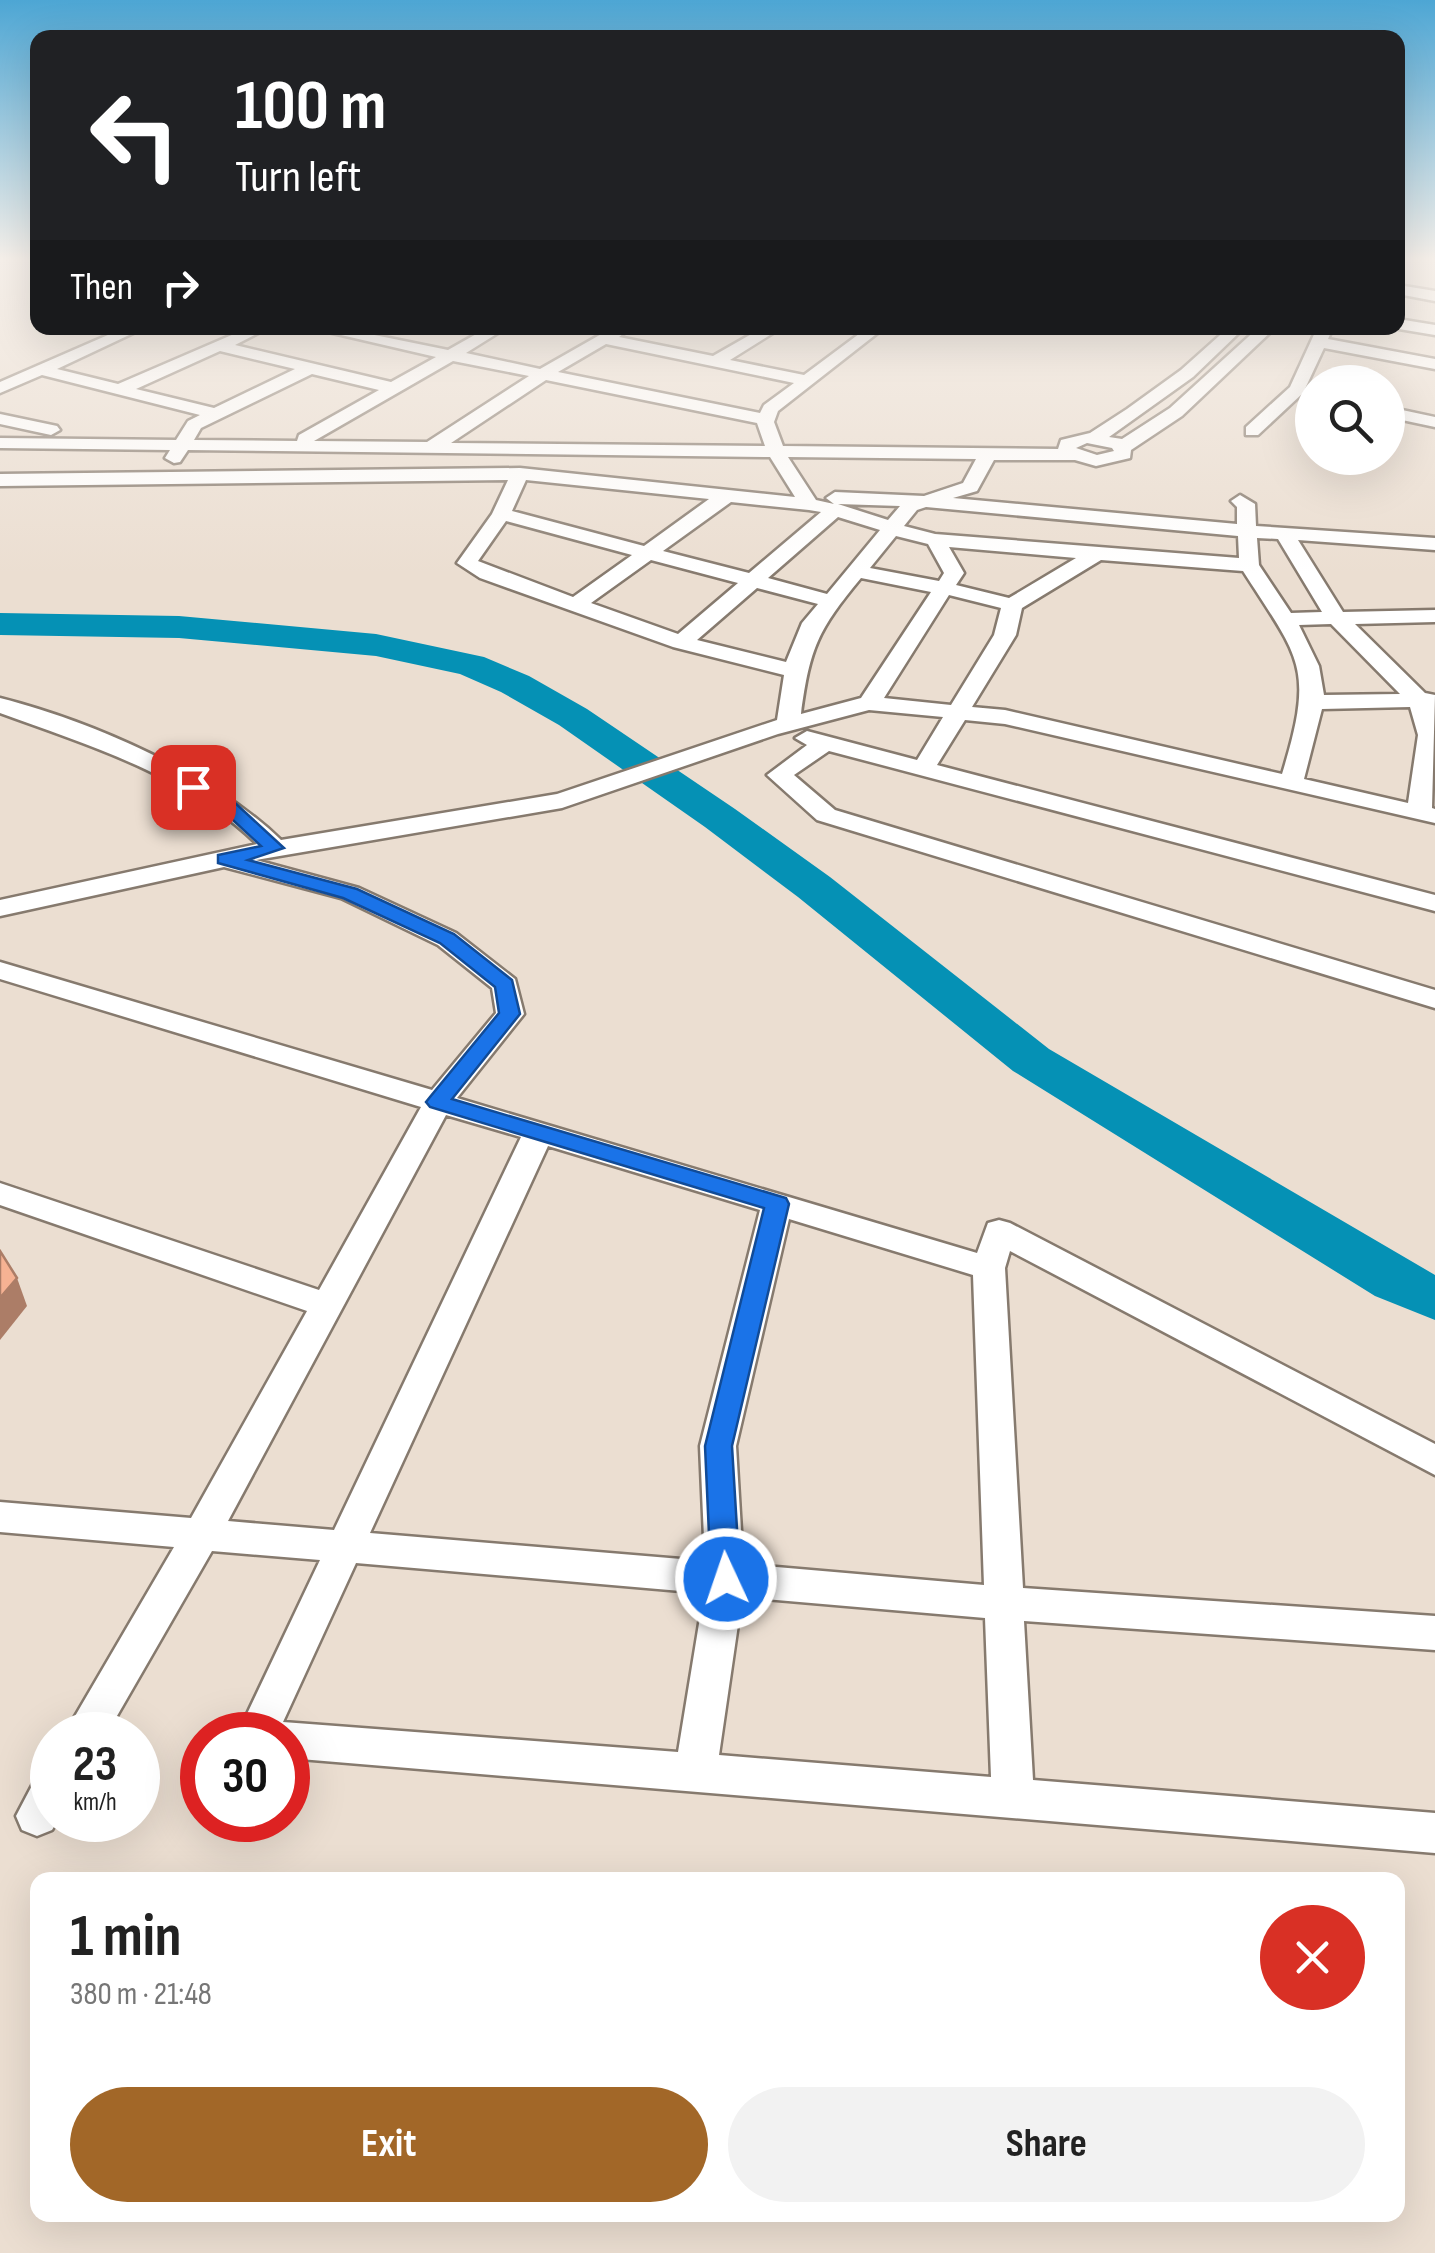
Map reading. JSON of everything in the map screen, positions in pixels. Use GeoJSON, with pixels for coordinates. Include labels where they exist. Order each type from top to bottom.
{"type":"FeatureCollection","features":[{"type":"Feature","properties":{"kind":"street"},"geometry":{"type":"LineString","coordinates":[[0,388],[54,364]]}},
{"type":"Feature","properties":{"kind":"street"},"geometry":{"type":"LineString","coordinates":[[124,388],[177,364]]}},
{"type":"Feature","properties":{"kind":"street"},"geometry":{"type":"LineString","coordinates":[[294,364],[394,388]]}},
{"type":"Feature","properties":{"kind":"street"},"geometry":{"type":"LineString","coordinates":[[305,439],[432,364]]}},
{"type":"Feature","properties":{"kind":"street"},"geometry":{"type":"LineString","coordinates":[[496,364],[766,420]]}},
{"type":"Feature","properties":{"kind":"street"},"geometry":{"type":"LineString","coordinates":[[0,434],[183,443],[305,439],[435,444],[560,364]]}},
{"type":"Feature","properties":{"kind":"street"},"geometry":{"type":"LineString","coordinates":[[727,364],[810,381]]}},
{"type":"Feature","properties":{"kind":"street"},"geometry":{"type":"LineString","coordinates":[[831,364],[770,410],[766,420],[775,447],[808,501],[935,540],[1249,565]]}},
{"type":"Feature","properties":{"kind":"street"},"geometry":{"type":"LineString","coordinates":[[1095,438],[1199,364]]}},
{"type":"Feature","properties":{"kind":"street"},"geometry":{"type":"LineString","coordinates":[[0,443],[1069,451],[1105,461],[1120,458],[1124,447],[1176,412],[1228,364]]}},
{"type":"Feature","properties":{"kind":"street"},"geometry":{"type":"LineString","coordinates":[[1252,431],[1292,394],[1307,364]]}},
{"type":"Feature","properties":{"kind":"street"},"geometry":{"type":"LineString","coordinates":[[163,478],[194,425],[310,368]]}},
{"type":"Feature","properties":{"kind":"street"},"geometry":{"type":"LineString","coordinates":[[41,370],[212,413]]}},
{"type":"Feature","properties":{"kind":"street"},"geometry":{"type":"LineString","coordinates":[[1405,416],[1435,422]]}},
{"type":"Feature","properties":{"kind":"street"},"geometry":{"type":"LineString","coordinates":[[0,419],[79,436]]}},
{"type":"Feature","properties":{"kind":"street"},"geometry":{"type":"LineString","coordinates":[[1069,451],[1078,439],[1095,438],[1124,447]]}},
{"type":"Feature","properties":{"kind":"street"},"geometry":{"type":"LineString","coordinates":[[775,447],[988,454],[1069,451]]}},
{"type":"Feature","properties":{"kind":"street"},"geometry":{"type":"LineString","coordinates":[[771,729],[812,624],[910,506],[970,487],[988,454]]}},
{"type":"Feature","properties":{"kind":"street"},"geometry":{"type":"LineString","coordinates":[[520,474],[502,514],[468,562],[487,574],[681,642],[795,671]]}},
{"type":"Feature","properties":{"kind":"street"},"geometry":{"type":"LineString","coordinates":[[1,480],[520,474],[808,501],[921,500],[1435,544]]}},
{"type":"Feature","properties":{"kind":"street"},"geometry":{"type":"LineString","coordinates":[[574,605],[729,494]]}},
{"type":"Feature","properties":{"kind":"street"},"geometry":{"type":"LineString","coordinates":[[1240,501],[1246,504],[1249,565],[1283,620],[1312,679],[1312,702],[1292,780]]}},
{"type":"Feature","properties":{"kind":"street"},"geometry":{"type":"LineString","coordinates":[[681,642],[836,509]]}},
{"type":"Feature","properties":{"kind":"street"},"geometry":{"type":"LineString","coordinates":[[1033,549],[1043,512]]}},
{"type":"Feature","properties":{"kind":"street"},"geometry":{"type":"LineString","coordinates":[[502,514],[831,601]]}},
{"type":"Feature","properties":{"kind":"street"},"geometry":{"type":"LineString","coordinates":[[0,908],[274,848],[562,801],[771,729],[869,703],[1005,717],[1427,814],[1432,736],[1427,700],[1335,616],[1284,533]]}},
{"type":"Feature","properties":{"kind":"street"},"geometry":{"type":"LineString","coordinates":[[869,703],[954,572],[935,540]]}},
{"type":"Feature","properties":{"kind":"street"},"geometry":{"type":"LineString","coordinates":[[856,571],[1012,605],[1097,554]]}},
{"type":"Feature","properties":{"kind":"street"},"geometry":{"type":"LineString","coordinates":[[923,769],[1005,635],[1012,605]]}},
{"type":"Feature","properties":{"kind":"street"},"geometry":{"type":"LineString","coordinates":[[1283,620],[1435,616]]}},
{"type":"Feature","properties":{"kind":"street"},"geometry":{"type":"LineString","coordinates":[[1312,702],[1427,700]]}},
{"type":"Feature","properties":{"kind":"street"},"geometry":{"type":"LineString","coordinates":[[0,705],[124,753],[227,804],[274,848]]}},
{"type":"Feature","properties":{"kind":"street"},"geometry":{"type":"LineString","coordinates":[[771,729],[1435,903]]}},
{"type":"Feature","properties":{"kind":"street"},"geometry":{"type":"LineString","coordinates":[[825,743],[779,775],[826,815],[1435,999]]}},
{"type":"Feature","properties":{"kind":"street"},"geometry":{"type":"LineString","coordinates":[[97,1712],[201,1535],[438,1102],[510,1014],[505,985],[447,939],[350,894],[225,859]]}},
{"type":"Feature","properties":{"kind":"street"},"geometry":{"type":"LineString","coordinates":[[0,970],[990,1268]]}},
{"type":"Feature","properties":{"kind":"street"},"geometry":{"type":"LineString","coordinates":[[268,1712],[539,1132]]}},
{"type":"Feature","properties":{"kind":"street"},"geometry":{"type":"LineString","coordinates":[[0,1194],[327,1304]]}},
{"type":"Feature","properties":{"kind":"street"},"geometry":{"type":"LineString","coordinates":[[696,1772],[726,1579],[718,1446],[777,1204]]}},
{"type":"Feature","properties":{"kind":"street"},"geometry":{"type":"LineString","coordinates":[[1013,1798],[990,1268],[999,1232],[1435,1462]]}},
{"type":"Feature","properties":{"kind":"street"},"geometry":{"type":"LineString","coordinates":[[0,1517],[1004,1602],[1435,1633]]}},
{"type":"Feature","properties":{"kind":"street"},"geometry":{"type":"LineString","coordinates":[[310,1741],[1435,1833]]}},
{"type":"Feature","properties":{"kind":"building"},"geometry":{"type":"Polygon","coordinates":[[[0,1251],[17,1278],[0,1298],[0,1251]]]}},
{"type":"Feature","properties":{"kind":"waterway"},"geometry":{"type":"LineString","coordinates":[[0,624],[179,627],[376,645],[471,665],[515,684],[573,717],[720,818],[814,887],[1031,1060],[1395,1281],[1435,1299]]}},
{"type":"Feature","properties":{"kind":"route"},"geometry":{"type":"LineString","coordinates":[[193,787],[227,804],[274,848],[225,859],[350,894],[447,939],[505,985],[510,1014],[438,1102],[777,1204],[718,1446],[726,1579]]}}]}
